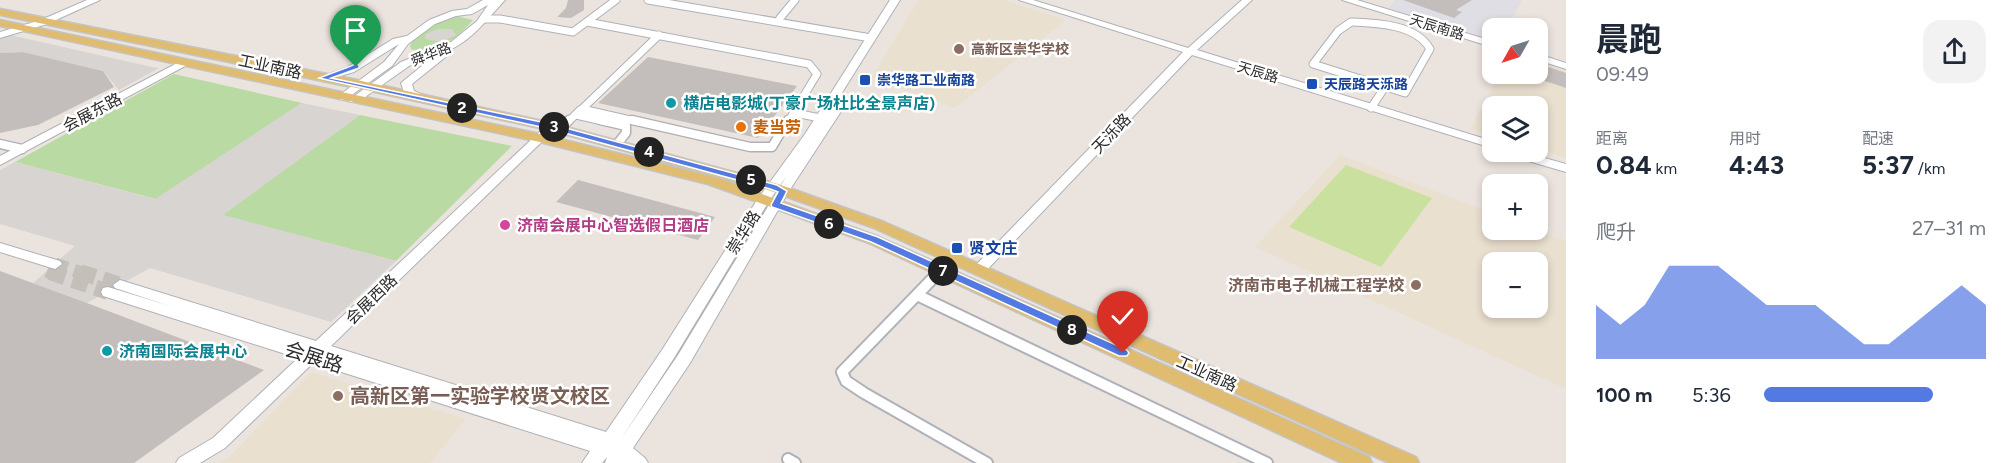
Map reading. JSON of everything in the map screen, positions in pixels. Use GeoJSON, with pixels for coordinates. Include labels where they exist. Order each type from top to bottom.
{"type":"FeatureCollection","features":[{"type":"Feature","properties":{"kind":"main road","name":"工业南路"},"geometry":{"type":"LineString","coordinates":[[0,12],[363,86],[428,102],[556,128],[617,144],[774,196],[942,270],[1362,463]]}},
{"type":"Feature","properties":{"kind":"main road","name":"工业南路"},"geometry":{"type":"LineString","coordinates":[[0,23],[540,138],[774,196],[879,225],[1409,463]]}},
{"type":"Feature","properties":{"kind":"street"},"geometry":{"type":"LineString","coordinates":[[40,21],[84,0]]}},
{"type":"Feature","properties":{"kind":"street"},"geometry":{"type":"LineString","coordinates":[[0,33],[95,0]]}},
{"type":"Feature","properties":{"kind":"street"},"geometry":{"type":"LineString","coordinates":[[478,0],[469,12],[484,17],[573,32],[616,0]]}},
{"type":"Feature","properties":{"kind":"street","name":"舜华路"},"geometry":{"type":"LineString","coordinates":[[348,98],[388,64],[411,38],[441,18],[469,12],[490,0]]}},
{"type":"Feature","properties":{"kind":"street","name":"舜华路"},"geometry":{"type":"LineString","coordinates":[[363,86],[405,64],[455,45],[500,0]]}},
{"type":"Feature","properties":{"kind":"street"},"geometry":{"type":"LineString","coordinates":[[484,17],[509,0]]}},
{"type":"Feature","properties":{"kind":"street"},"geometry":{"type":"LineString","coordinates":[[648,0],[872,36]]}},
{"type":"Feature","properties":{"kind":"street"},"geometry":{"type":"LineString","coordinates":[[675,0],[872,36]]}},
{"type":"Feature","properties":{"kind":"street"},"geometry":{"type":"LineString","coordinates":[[780,18],[795,0]]}},
{"type":"Feature","properties":{"kind":"street","name":"崇华路"},"geometry":{"type":"LineString","coordinates":[[591,463],[612,451],[684,359],[774,196],[820,118],[895,0]]}},
{"type":"Feature","properties":{"kind":"street","name":"崇华路"},"geometry":{"type":"LineString","coordinates":[[774,196],[819,137],[904,0]]}},
{"type":"Feature","properties":{"kind":"street","name":"天辰路"},"geometry":{"type":"LineString","coordinates":[[1024,0],[1482,143]]}},
{"type":"Feature","properties":{"kind":"street","name":"天泺路"},"geometry":{"type":"LineString","coordinates":[[979,270],[1190,51],[1247,0]]}},
{"type":"Feature","properties":{"kind":"street","name":"天辰南路"},"geometry":{"type":"LineString","coordinates":[[1347,0],[1482,41]]}},
{"type":"Feature","properties":{"kind":"street"},"geometry":{"type":"LineString","coordinates":[[579,112],[750,147],[772,147],[817,74],[809,64],[587,22]]}},
{"type":"Feature","properties":{"kind":"street"},"geometry":{"type":"LineString","coordinates":[[1351,22],[1388,26],[1417,35],[1428,43],[1430,50],[1405,93],[1385,87],[1313,64],[1338,31],[1351,22]]}},
{"type":"Feature","properties":{"kind":"street"},"geometry":{"type":"LineString","coordinates":[[1408,32],[1419,22]]}},
{"type":"Feature","properties":{"kind":"street"},"geometry":{"type":"LineString","coordinates":[[556,128],[579,112],[659,35]]}},
{"type":"Feature","properties":{"kind":"street"},"geometry":{"type":"LineString","coordinates":[[323,78],[350,70],[396,41],[411,38]]}},
{"type":"Feature","properties":{"kind":"street"},"geometry":{"type":"LineString","coordinates":[[428,102],[409,93],[406,83],[455,45]]}},
{"type":"Feature","properties":{"kind":"street"},"geometry":{"type":"LineString","coordinates":[[401,49],[420,54],[434,52]]}},
{"type":"Feature","properties":{"kind":"street"},"geometry":{"type":"LineString","coordinates":[[1548,60],[1566,66]]}},
{"type":"Feature","properties":{"kind":"street","name":"会展东路"},"geometry":{"type":"LineString","coordinates":[[0,161],[183,63]]}},
{"type":"Feature","properties":{"kind":"street"},"geometry":{"type":"LineString","coordinates":[[1371,108],[1385,87]]}},
{"type":"Feature","properties":{"kind":"street"},"geometry":{"type":"LineString","coordinates":[[579,112],[626,126],[626,133],[617,144]]}},
{"type":"Feature","properties":{"kind":"street"},"geometry":{"type":"LineString","coordinates":[[795,113],[820,118]]}},
{"type":"Feature","properties":{"kind":"street","name":"会展西路"},"geometry":{"type":"LineString","coordinates":[[185,463],[219,442],[540,138],[556,128]]}},
{"type":"Feature","properties":{"kind":"street"},"geometry":{"type":"LineString","coordinates":[[0,144],[22,149]]}},
{"type":"Feature","properties":{"kind":"street"},"geometry":{"type":"LineString","coordinates":[[1546,162],[1566,168]]}},
{"type":"Feature","properties":{"kind":"street"},"geometry":{"type":"LineString","coordinates":[[0,247],[51,267],[0,256]]}},
{"type":"Feature","properties":{"kind":"street"},"geometry":{"type":"LineString","coordinates":[[942,270],[842,372],[846,381],[855,387],[987,463]]}},
{"type":"Feature","properties":{"kind":"street","name":"会展路"},"geometry":{"type":"LineString","coordinates":[[114,288],[612,451],[639,463]]}},
{"type":"Feature","properties":{"kind":"street"},"geometry":{"type":"LineString","coordinates":[[917,295],[1267,463]]}},
{"type":"Feature","properties":{"kind":"shaded area","name":"高新区崇华学校"},"geometry":{"type":"Polygon","coordinates":[[[918,0],[1004,0],[1066,20],[955,108],[872,78],[918,0]]]}},
{"type":"Feature","properties":{"kind":"shaded area"},"geometry":{"type":"Polygon","coordinates":[[[1395,0],[1522,1],[1512,18],[1482,18],[1482,36],[1389,8],[1395,0]]]}},
{"type":"Feature","properties":{"kind":"shaded area"},"geometry":{"type":"Polygon","coordinates":[[[438,29],[452,29],[456,35],[441,42],[425,39],[426,34],[438,29]]]}},
{"type":"Feature","properties":{"kind":"shaded area"},"geometry":{"type":"Polygon","coordinates":[[[10,35],[159,68],[119,90],[103,71],[23,52],[0,53],[0,37],[10,35]]]}},
{"type":"Feature","properties":{"kind":"shaded area"},"geometry":{"type":"Polygon","coordinates":[[[1548,64],[1566,70],[1566,158],[1548,152],[1548,96],[1488,96],[1495,84],[1548,84],[1548,64]]]}},
{"type":"Feature","properties":{"kind":"shaded area"},"geometry":{"type":"Polygon","coordinates":[[[302,103],[360,115],[223,215],[396,261],[331,322],[150,268],[87,303],[33,283],[75,246],[0,224],[0,170],[15,162],[155,199],[302,103]]]}},
{"type":"Feature","properties":{"kind":"shaded area"},"geometry":{"type":"Polygon","coordinates":[[[1482,107],[1482,133],[1470,129],[1482,107]]]}},
{"type":"Feature","properties":{"kind":"shaded area","name":"济南市电子机械工程学校"},"geometry":{"type":"Polygon","coordinates":[[[1340,155],[1482,209],[1482,240],[1548,240],[1548,235],[1566,241],[1566,389],[1255,247],[1340,155]]]}},
{"type":"Feature","properties":{"kind":"shaded area","name":"高新区第一实验学校贤文校区"},"geometry":{"type":"Polygon","coordinates":[[[311,372],[466,419],[430,463],[219,463],[228,458],[311,372]]]}},
{"type":"Feature","properties":{"kind":"green space"},"geometry":{"type":"Polygon","coordinates":[[[456,16],[473,20],[461,33],[437,48],[428,51],[411,49],[413,40],[423,31],[456,16]]]}},
{"type":"Feature","properties":{"kind":"green space"},"geometry":{"type":"Polygon","coordinates":[[[174,74],[302,103],[156,199],[15,162],[174,74]]]}},
{"type":"Feature","properties":{"kind":"green space"},"geometry":{"type":"Polygon","coordinates":[[[360,115],[512,146],[396,261],[222,215],[360,115]]]}},
{"type":"Feature","properties":{"kind":"green space"},"geometry":{"type":"Polygon","coordinates":[[[1346,165],[1432,198],[1381,267],[1289,227],[1346,165]]]}},
{"type":"Feature","properties":{"kind":"building"},"geometry":{"type":"Polygon","coordinates":[[[568,0],[584,0],[584,10],[571,18],[557,17],[566,8],[568,0]]]}},
{"type":"Feature","properties":{"kind":"building"},"geometry":{"type":"Polygon","coordinates":[[[1403,0],[1472,0],[1456,10],[1462,12],[1454,18],[1403,0]]]}},
{"type":"Feature","properties":{"kind":"building"},"geometry":{"type":"Polygon","coordinates":[[[23,52],[103,71],[114,87],[38,125],[0,133],[0,53],[23,52]]]}},
{"type":"Feature","properties":{"kind":"building"},"geometry":{"type":"Polygon","coordinates":[[[648,57],[797,86],[758,138],[598,103],[648,57]]]}},
{"type":"Feature","properties":{"kind":"building"},"geometry":{"type":"Polygon","coordinates":[[[1548,67],[1566,73],[1566,88],[1548,82],[1548,67]]]}},
{"type":"Feature","properties":{"kind":"building"},"geometry":{"type":"Polygon","coordinates":[[[578,180],[715,217],[698,240],[556,202],[578,180]]]}},
{"type":"Feature","properties":{"kind":"building","name":"济南国际会展中心"},"geometry":{"type":"Polygon","coordinates":[[[0,271],[264,370],[134,463],[0,463],[0,271]]]}},
{"type":"Feature","properties":{"kind":"tunnel"},"geometry":{"type":"LineString","coordinates":[[55,264],[85,274]]}},
{"type":"Feature","properties":{"kind":"tunnel"},"geometry":{"type":"LineString","coordinates":[[47,271],[54,274]]}},
{"type":"Feature","properties":{"kind":"tunnel"},"geometry":{"type":"LineString","coordinates":[[50,272],[108,292]]}},
{"type":"Feature","properties":{"kind":"tunnel"},"geometry":{"type":"LineString","coordinates":[[80,272],[120,285]]}},
{"type":"Feature","properties":{"kind":"place","name":"高新区崇华学校"},"geometry":{"type":"Point","coordinates":[959,49]}},
{"type":"Feature","properties":{"kind":"place","name":"崇华路工业南路"},"geometry":{"type":"Point","coordinates":[865,80]}},
{"type":"Feature","properties":{"kind":"place","name":"天辰路天泺路"},"geometry":{"type":"Point","coordinates":[1312,84]}},
{"type":"Feature","properties":{"kind":"place","name":"横店电影城(丁豪广场杜比全景声店)"},"geometry":{"type":"Point","coordinates":[671,103]}},
{"type":"Feature","properties":{"kind":"place","name":"麦当劳"},"geometry":{"type":"Point","coordinates":[741,127]}},
{"type":"Feature","properties":{"kind":"place","name":"济南会展中心智选假日酒店"},"geometry":{"type":"Point","coordinates":[505,225]}},
{"type":"Feature","properties":{"kind":"place","name":"贤文庄"},"geometry":{"type":"Point","coordinates":[957,248]}},
{"type":"Feature","properties":{"kind":"place","name":"济南市电子机械工程学校"},"geometry":{"type":"Point","coordinates":[1416,285]}},
{"type":"Feature","properties":{"kind":"place","name":"济南国际会展中心"},"geometry":{"type":"Point","coordinates":[107,351]}},
{"type":"Feature","properties":{"kind":"place","name":"高新区第一实验学校贤文校区"},"geometry":{"type":"Point","coordinates":[338,396]}},
{"type":"Feature","properties":{"kind":"route"},"geometry":{"type":"LineString","coordinates":[[356,67],[323,78],[551,127],[718,170],[773,187],[783,191],[775,205],[874,240],[1123,353]]}}]}
